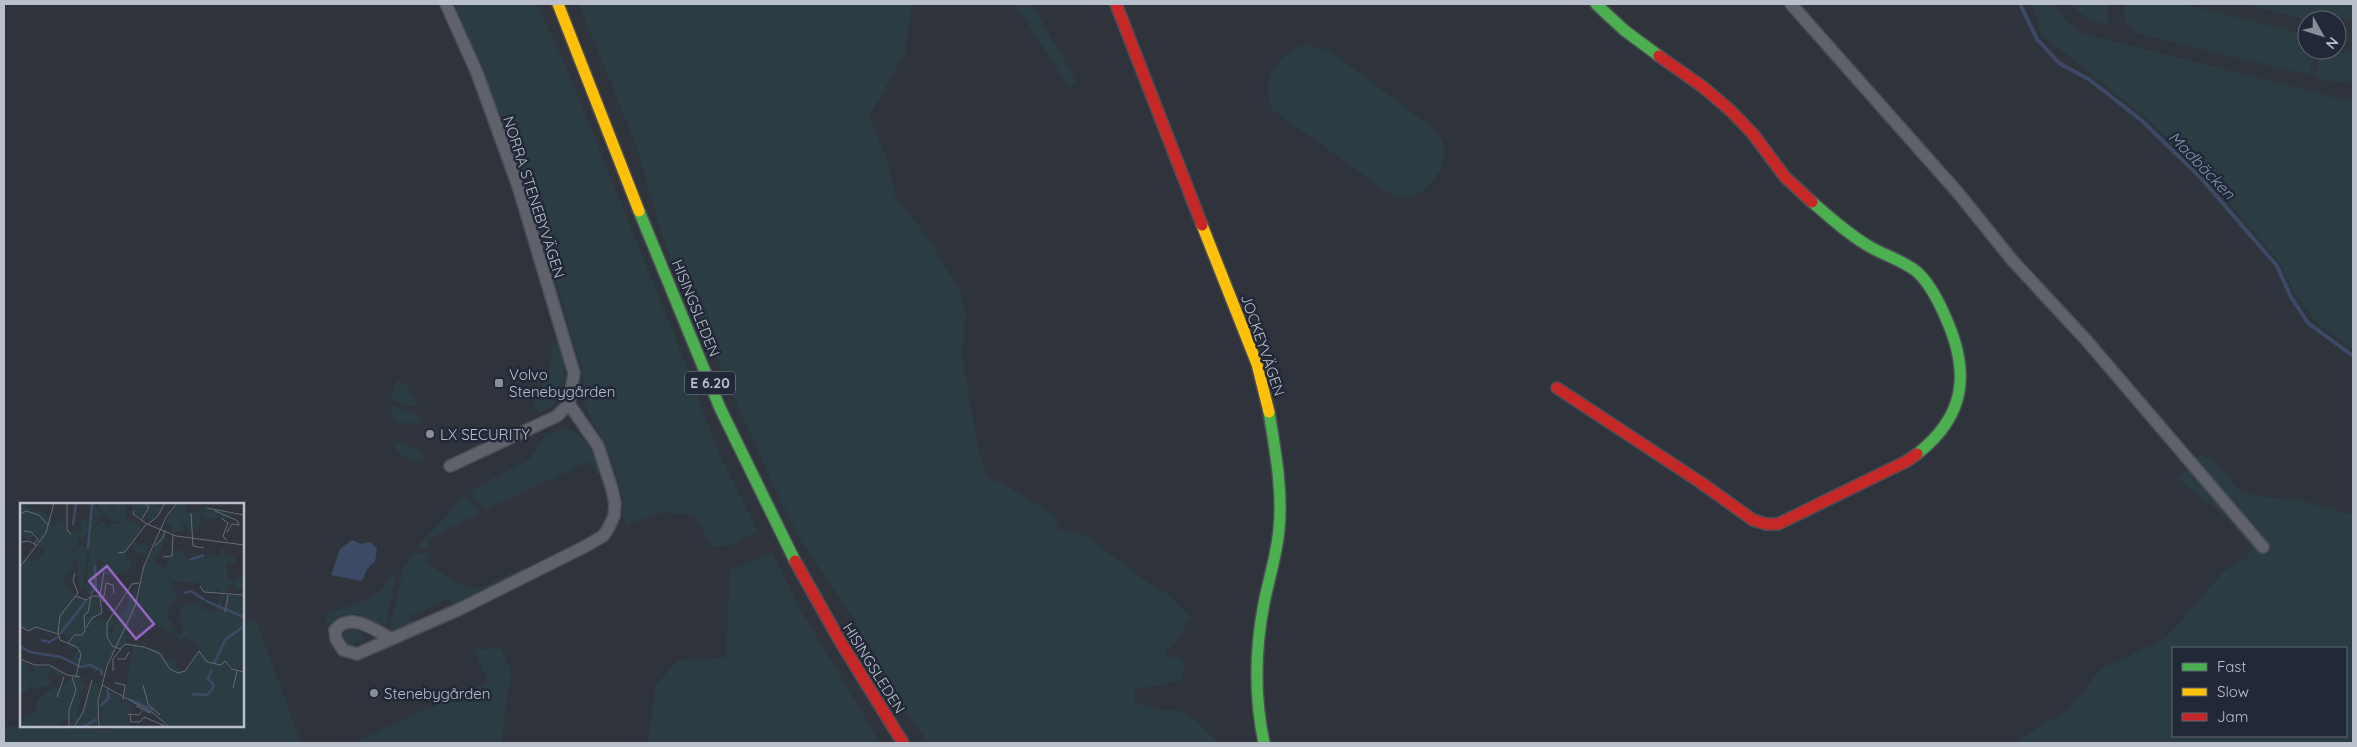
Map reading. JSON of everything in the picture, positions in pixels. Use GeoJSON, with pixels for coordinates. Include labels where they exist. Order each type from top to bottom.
{"type":"FeatureCollection","features":[{"type":"Feature","properties":{"kind":"main road","name":"HISINGSLEDEN"},"geometry":{"type":"LineString","coordinates":[[558,4],[671,290],[742,457],[807,584],[903,743]]}},
{"type":"Feature","properties":{"kind":"main road","name":"JOCKEYVÄGEN"},"geometry":{"type":"LineString","coordinates":[[1116,4],[1258,367],[1267,399],[1274,443],[1280,517],[1276,555],[1263,610],[1255,688],[1264,743]]}},
{"type":"Feature","properties":{"kind":"main road"},"geometry":{"type":"LineString","coordinates":[[1557,388],[1700,482],[1752,520],[1766,524],[1778,524],[1907,460],[1925,449],[1951,416],[1962,383],[1961,355],[1940,304],[1920,275],[1854,236],[1799,190],[1777,168],[1740,119],[1697,82],[1626,32],[1596,4]]}},
{"type":"Feature","properties":{"kind":"street","name":"NORRA STENEBYVÄGEN"},"geometry":{"type":"LineString","coordinates":[[446,4],[477,73],[518,186],[574,373],[569,404]]}},
{"type":"Feature","properties":{"kind":"street"},"geometry":{"type":"LineString","coordinates":[[1791,4],[1959,194],[2012,260],[2088,341],[2263,547]]}},
{"type":"Feature","properties":{"kind":"street"},"geometry":{"type":"LineString","coordinates":[[392,639],[460,609],[586,546],[608,529],[612,522],[615,503],[602,456],[598,446],[569,404],[557,416],[450,466]]}},
{"type":"Feature","properties":{"kind":"shaded area"},"geometry":{"type":"Polygon","coordinates":[[[455,4],[537,4],[563,60],[674,334],[719,453],[758,531],[729,546],[712,547],[695,516],[663,512],[627,526],[623,518],[623,499],[613,464],[584,403],[584,379],[542,234],[503,122],[455,4]]]}},
{"type":"Feature","properties":{"kind":"shaded area"},"geometry":{"type":"Polygon","coordinates":[[[579,4],[911,4],[906,51],[869,117],[887,160],[895,196],[920,227],[960,290],[966,312],[962,355],[977,444],[986,475],[1023,495],[1054,516],[1059,529],[1084,535],[1144,580],[1172,597],[1191,617],[1175,644],[1165,651],[1166,656],[1181,658],[1185,665],[1180,681],[1134,690],[1134,700],[1152,708],[1185,713],[1200,724],[1218,743],[929,743],[897,701],[871,648],[845,605],[802,543],[774,487],[698,316],[692,311],[666,248],[636,145],[579,4]]]}},
{"type":"Feature","properties":{"kind":"shaded area"},"geometry":{"type":"Polygon","coordinates":[[[1016,4],[1032,4],[1077,83],[1069,88],[1016,4]]]}},
{"type":"Feature","properties":{"kind":"shaded area"},"geometry":{"type":"Polygon","coordinates":[[[2032,4],[2054,4],[2068,21],[2085,34],[2353,102],[2353,349],[2318,324],[2295,294],[2281,264],[2205,175],[2145,117],[2043,36],[2032,4]]]}},
{"type":"Feature","properties":{"kind":"shaded area"},"geometry":{"type":"Polygon","coordinates":[[[2071,4],[2109,4],[2107,11],[2110,26],[2088,18],[2071,4]]]}},
{"type":"Feature","properties":{"kind":"shaded area"},"geometry":{"type":"Polygon","coordinates":[[[2126,4],[2183,4],[2297,32],[2297,60],[2313,60],[2309,75],[2136,33],[2125,20],[2124,9],[2126,4]]]}},
{"type":"Feature","properties":{"kind":"shaded area"},"geometry":{"type":"Polygon","coordinates":[[[2245,4],[2353,4],[2353,21],[2347,20],[2347,10],[2297,10],[2297,17],[2245,4]]]}},
{"type":"Feature","properties":{"kind":"shaded area"},"geometry":{"type":"Polygon","coordinates":[[[1308,44],[1332,53],[1435,130],[1441,138],[1445,153],[1436,177],[1424,190],[1410,197],[1398,196],[1387,192],[1273,110],[1268,100],[1267,89],[1273,69],[1288,53],[1297,47],[1308,44]]]}},
{"type":"Feature","properties":{"kind":"shaded area"},"geometry":{"type":"Polygon","coordinates":[[[2353,50],[2353,80],[2339,83],[2314,77],[2319,60],[2347,60],[2347,52],[2353,50]]]}},
{"type":"Feature","properties":{"kind":"shaded area"},"geometry":{"type":"Polygon","coordinates":[[[555,337],[563,360],[563,387],[555,403],[539,412],[535,410],[534,405],[552,361],[551,345],[555,337]]]}},
{"type":"Feature","properties":{"kind":"shaded area"},"geometry":{"type":"Polygon","coordinates":[[[397,379],[408,387],[419,408],[391,399],[397,379]]]}},
{"type":"Feature","properties":{"kind":"shaded area"},"geometry":{"type":"Polygon","coordinates":[[[388,404],[421,416],[418,424],[407,422],[399,425],[388,404]]]}},
{"type":"Feature","properties":{"kind":"shaded area"},"geometry":{"type":"Polygon","coordinates":[[[563,428],[570,430],[583,439],[592,451],[601,473],[596,473],[591,461],[486,509],[473,498],[471,493],[476,487],[529,460],[545,435],[563,428]]]}},
{"type":"Feature","properties":{"kind":"shaded area"},"geometry":{"type":"Polygon","coordinates":[[[403,443],[424,454],[423,462],[414,461],[402,455],[394,445],[403,443]]]}},
{"type":"Feature","properties":{"kind":"shaded area"},"geometry":{"type":"Polygon","coordinates":[[[2201,455],[2212,460],[2242,492],[2257,496],[2302,501],[2353,515],[2353,743],[2014,743],[2072,707],[2099,670],[2166,638],[2224,571],[2247,558],[2252,548],[2229,520],[2177,478],[2201,455]]]}},
{"type":"Feature","properties":{"kind":"shaded area"},"geometry":{"type":"Polygon","coordinates":[[[463,497],[476,507],[480,513],[432,537],[427,541],[431,548],[416,548],[463,497]]]}},
{"type":"Feature","properties":{"kind":"shaded area"},"geometry":{"type":"Polygon","coordinates":[[[429,552],[426,563],[469,589],[483,587],[524,567],[527,569],[453,605],[450,598],[410,616],[413,624],[392,631],[390,629],[403,569],[413,555],[429,552]]]}},
{"type":"Feature","properties":{"kind":"shaded area"},"geometry":{"type":"Polygon","coordinates":[[[773,553],[799,608],[880,743],[647,743],[656,684],[679,660],[726,658],[730,569],[773,553]]]}},
{"type":"Feature","properties":{"kind":"shaded area"},"geometry":{"type":"Polygon","coordinates":[[[397,571],[385,628],[371,624],[357,614],[339,616],[330,624],[326,622],[328,614],[374,596],[397,571]]]}},
{"type":"Feature","properties":{"kind":"shaded area"},"geometry":{"type":"Polygon","coordinates":[[[256,620],[301,743],[4,743],[4,726],[108,730],[118,727],[244,727],[244,624],[256,620]]]}},
{"type":"Feature","properties":{"kind":"shaded area"},"geometry":{"type":"Polygon","coordinates":[[[354,627],[365,638],[350,646],[344,641],[343,635],[347,629],[354,627]]]}},
{"type":"Feature","properties":{"kind":"shaded area"},"geometry":{"type":"Polygon","coordinates":[[[501,648],[511,671],[501,743],[352,743],[488,682],[474,650],[501,648]]]}},
{"type":"Feature","properties":{"kind":"water"},"geometry":{"type":"Polygon","coordinates":[[[352,540],[361,544],[370,542],[377,548],[375,562],[367,569],[362,581],[331,575],[340,549],[352,540]]]}},
{"type":"Feature","properties":{"kind":"waterway","name":"Madbäcken"},"geometry":{"type":"LineString","coordinates":[[2020,4],[2037,39],[2059,63],[2090,80],[2141,120],[2201,178],[2277,266],[2291,297],[2308,323],[2353,356]]}},
{"type":"Feature","properties":{"kind":"traffic: fast"},"geometry":{"type":"LineString","coordinates":[[1596,4],[1624,30],[1659,56]]}},
{"type":"Feature","properties":{"kind":"traffic: fast"},"geometry":{"type":"LineString","coordinates":[[1812,202],[1856,238],[1906,264],[1921,275],[1945,316],[1958,355],[1959,391],[1954,408],[1946,424],[1934,439],[1917,454]]}},
{"type":"Feature","properties":{"kind":"traffic: fast"},"geometry":{"type":"LineString","coordinates":[[639,211],[720,408],[795,561]]}},
{"type":"Feature","properties":{"kind":"traffic: fast"},"geometry":{"type":"LineString","coordinates":[[1264,743],[1257,690],[1257,656],[1264,603],[1277,548],[1280,515],[1278,470],[1269,412]]}},
{"type":"Feature","properties":{"kind":"traffic: slow"},"geometry":{"type":"LineString","coordinates":[[558,4],[639,211]]}},
{"type":"Feature","properties":{"kind":"traffic: slow"},"geometry":{"type":"LineString","coordinates":[[1202,225],[1257,364],[1269,412]]}},
{"type":"Feature","properties":{"kind":"traffic: jam"},"geometry":{"type":"LineString","coordinates":[[1116,4],[1202,225]]}},
{"type":"Feature","properties":{"kind":"traffic: jam"},"geometry":{"type":"LineString","coordinates":[[1659,56],[1703,87],[1731,111],[1753,134],[1785,177],[1812,202]]}},
{"type":"Feature","properties":{"kind":"traffic: jam"},"geometry":{"type":"LineString","coordinates":[[1557,388],[1700,482],[1753,520],[1766,524],[1778,524],[1907,461],[1917,454]]}},
{"type":"Feature","properties":{"kind":"traffic: jam"},"geometry":{"type":"LineString","coordinates":[[795,561],[840,641],[903,743]]}},
{"type":"Feature","properties":{"kind":"place","name":"Volvo Stenebygården"},"geometry":{"type":"Point","coordinates":[499,383]}},
{"type":"Feature","properties":{"kind":"place","name":"LX SECURITY"},"geometry":{"type":"Point","coordinates":[430,434]}},
{"type":"Feature","properties":{"kind":"place","name":"Stenebygården"},"geometry":{"type":"Point","coordinates":[374,693]}}]}
